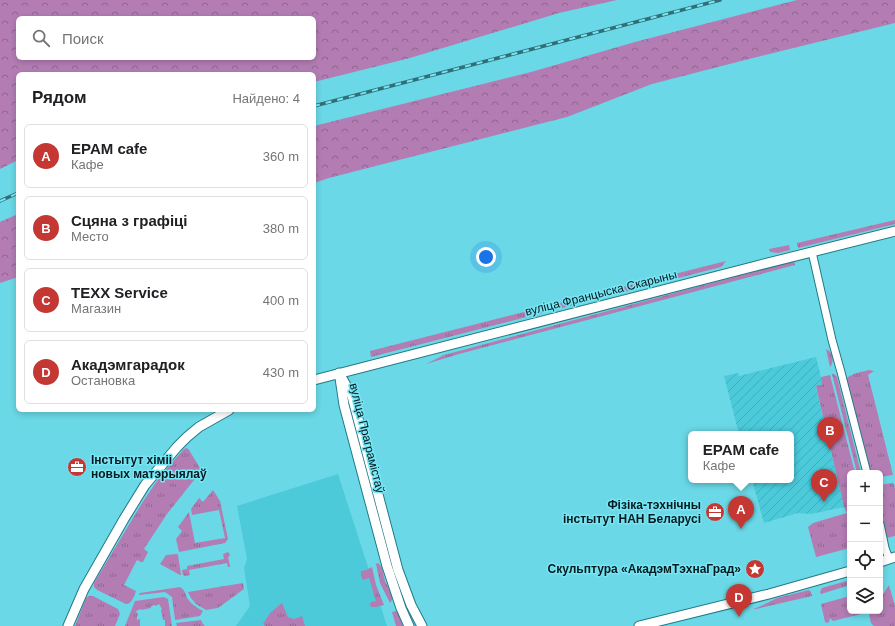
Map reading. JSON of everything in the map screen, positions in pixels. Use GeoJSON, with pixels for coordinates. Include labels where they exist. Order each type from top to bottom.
{"type":"FeatureCollection","features":[{"type":"Feature","properties":{"kind":"main road","name":"вуліца Францыска Скарыны"},"geometry":{"type":"LineString","coordinates":[[316,379],[895,231]]}},
{"type":"Feature","properties":{"kind":"main road","name":"вуліца Праграмістаў"},"geometry":{"type":"LineString","coordinates":[[339,373],[344,405],[387,566],[401,608],[409,626]]}},
{"type":"Feature","properties":{"kind":"main road","name":"вуліца Праграмістаў"},"geometry":{"type":"LineString","coordinates":[[339,373],[352,396],[398,570],[411,605],[422,626]]}},
{"type":"Feature","properties":{"kind":"main road"},"geometry":{"type":"LineString","coordinates":[[68,626],[84,589],[145,485],[187,437],[199,427],[225,412]]}},
{"type":"Feature","properties":{"kind":"main road"},"geometry":{"type":"LineString","coordinates":[[639,626],[769,594],[847,572]]}},
{"type":"Feature","properties":{"kind":"street"},"geometry":{"type":"LineString","coordinates":[[812,252],[832,340],[866,470]]}},
{"type":"Feature","properties":{"kind":"street"},"geometry":{"type":"LineString","coordinates":[[883,538],[888,560]]}},
{"type":"Feature","properties":{"kind":"shaded area"},"geometry":{"type":"Polygon","coordinates":[[[816,357],[823,385],[816,387],[844,507],[811,514],[798,513],[764,523],[753,483],[794,483],[794,431],[738,431],[724,376],[738,373],[739,376],[816,357]]]}},
{"type":"Feature","properties":{"kind":"shaded area"},"geometry":{"type":"Polygon","coordinates":[[[338,474],[387,626],[236,626],[250,606],[244,568],[247,559],[237,506],[338,474]]]}},
{"type":"Feature","properties":{"kind":"green space"},"geometry":{"type":"Polygon","coordinates":[[[0,0],[617,0],[559,13],[410,58],[316,82],[316,72],[16,72],[16,161],[0,169],[0,0]]]}},
{"type":"Feature","properties":{"kind":"green space"},"geometry":{"type":"Polygon","coordinates":[[[797,0],[895,0],[895,23],[652,84],[567,117],[316,182],[316,126],[531,72],[635,42],[797,0]]]}},
{"type":"Feature","properties":{"kind":"green space"},"geometry":{"type":"Polygon","coordinates":[[[16,215],[16,278],[0,283],[0,222],[16,215]]]}},
{"type":"Feature","properties":{"kind":"green space"},"geometry":{"type":"Polygon","coordinates":[[[895,220],[895,224],[798,248],[797,243],[895,220]]]}},
{"type":"Feature","properties":{"kind":"green space"},"geometry":{"type":"Polygon","coordinates":[[[789,245],[790,250],[778,253],[770,252],[769,249],[789,245]]]}},
{"type":"Feature","properties":{"kind":"green space"},"geometry":{"type":"Polygon","coordinates":[[[726,261],[721,267],[371,357],[370,351],[726,261]]]}},
{"type":"Feature","properties":{"kind":"green space"},"geometry":{"type":"Polygon","coordinates":[[[794,261],[795,265],[426,364],[444,355],[794,261]]]}},
{"type":"Feature","properties":{"kind":"green space"},"geometry":{"type":"Polygon","coordinates":[[[826,349],[830,352],[832,357],[832,365],[830,367],[826,349]]]}},
{"type":"Feature","properties":{"kind":"green space"},"geometry":{"type":"Polygon","coordinates":[[[869,370],[874,371],[868,375],[893,475],[883,477],[883,470],[869,470],[847,383],[847,378],[849,376],[869,370]]]}},
{"type":"Feature","properties":{"kind":"green space"},"geometry":{"type":"Polygon","coordinates":[[[832,374],[837,377],[860,470],[856,470],[832,374]]]}},
{"type":"Feature","properties":{"kind":"green space"},"geometry":{"type":"Polygon","coordinates":[[[830,375],[854,470],[847,470],[847,513],[844,507],[816,386],[822,385],[821,377],[830,375]]]}},
{"type":"Feature","properties":{"kind":"green space"},"geometry":{"type":"Polygon","coordinates":[[[345,399],[347,399],[358,442],[365,459],[418,626],[408,610],[396,581],[345,399]]]}},
{"type":"Feature","properties":{"kind":"green space"},"geometry":{"type":"Polygon","coordinates":[[[187,448],[204,477],[202,478],[198,475],[167,514],[144,549],[148,552],[143,562],[137,560],[124,585],[136,591],[130,603],[126,604],[97,590],[94,587],[94,583],[142,503],[161,475],[184,449],[187,448]]]}},
{"type":"Feature","properties":{"kind":"green space"},"geometry":{"type":"Polygon","coordinates":[[[892,483],[894,484],[895,489],[895,536],[886,538],[883,525],[883,484],[892,483]]]}},
{"type":"Feature","properties":{"kind":"green space"},"geometry":{"type":"Polygon","coordinates":[[[213,490],[220,501],[228,539],[225,543],[179,552],[176,539],[182,531],[178,527],[189,512],[195,543],[225,538],[219,510],[192,515],[191,509],[199,498],[203,502],[213,490]]]}},
{"type":"Feature","properties":{"kind":"green space"},"geometry":{"type":"Polygon","coordinates":[[[847,513],[847,549],[816,557],[808,527],[813,523],[847,513]]]}},
{"type":"Feature","properties":{"kind":"green space"},"geometry":{"type":"Polygon","coordinates":[[[228,552],[230,556],[228,557],[230,567],[228,567],[227,563],[189,570],[190,575],[183,575],[182,570],[187,569],[187,566],[224,559],[223,554],[228,552]]]}},
{"type":"Feature","properties":{"kind":"green space"},"geometry":{"type":"Polygon","coordinates":[[[177,554],[181,575],[160,564],[166,555],[177,554]]]}},
{"type":"Feature","properties":{"kind":"green space"},"geometry":{"type":"Polygon","coordinates":[[[378,563],[382,568],[385,581],[392,595],[392,600],[390,603],[380,583],[376,564],[378,563]]]}},
{"type":"Feature","properties":{"kind":"green space"},"geometry":{"type":"Polygon","coordinates":[[[372,567],[376,585],[384,605],[376,607],[371,607],[370,604],[371,602],[376,601],[369,578],[363,580],[361,576],[361,571],[372,567]]]}},
{"type":"Feature","properties":{"kind":"green space"},"geometry":{"type":"Polygon","coordinates":[[[847,581],[847,586],[821,594],[820,592],[822,588],[847,581]]]}},
{"type":"Feature","properties":{"kind":"green space"},"geometry":{"type":"Polygon","coordinates":[[[243,583],[244,589],[218,608],[206,610],[196,604],[188,592],[243,583]]]}},
{"type":"Feature","properties":{"kind":"green space"},"geometry":{"type":"Polygon","coordinates":[[[889,585],[895,606],[895,626],[874,626],[871,623],[869,614],[883,614],[883,594],[889,585]]]}},
{"type":"Feature","properties":{"kind":"green space"},"geometry":{"type":"Polygon","coordinates":[[[180,587],[184,590],[190,602],[203,611],[200,616],[175,620],[172,597],[165,592],[139,595],[140,593],[180,587]]]}},
{"type":"Feature","properties":{"kind":"green space"},"geometry":{"type":"Polygon","coordinates":[[[809,590],[812,596],[753,609],[777,598],[809,590]]]}},
{"type":"Feature","properties":{"kind":"green space"},"geometry":{"type":"Polygon","coordinates":[[[93,596],[118,609],[120,614],[115,626],[75,626],[86,598],[93,596]]]}},
{"type":"Feature","properties":{"kind":"green space"},"geometry":{"type":"Polygon","coordinates":[[[164,597],[168,599],[172,626],[165,626],[162,609],[159,604],[156,606],[151,606],[151,608],[136,611],[138,615],[137,620],[140,619],[140,626],[125,626],[135,601],[164,597]]]}},
{"type":"Feature","properties":{"kind":"green space"},"geometry":{"type":"Polygon","coordinates":[[[847,597],[847,614],[861,614],[833,621],[830,618],[829,622],[827,623],[825,622],[821,604],[847,597]]]}},
{"type":"Feature","properties":{"kind":"green space"},"geometry":{"type":"Polygon","coordinates":[[[282,603],[288,617],[294,619],[302,616],[305,626],[265,626],[263,624],[270,613],[282,603]]]}},
{"type":"Feature","properties":{"kind":"green space"},"geometry":{"type":"Polygon","coordinates":[[[396,611],[403,626],[396,626],[392,612],[396,611]]]}},
{"type":"Feature","properties":{"kind":"green space"},"geometry":{"type":"Polygon","coordinates":[[[201,620],[205,626],[177,626],[176,623],[201,620]]]}},
{"type":"Feature","properties":{"kind":"railway"},"geometry":{"type":"LineString","coordinates":[[316,105],[720,0]]}},
{"type":"Feature","properties":{"kind":"railway"},"geometry":{"type":"LineString","coordinates":[[0,201],[16,194]]}},
{"type":"Feature","properties":{"kind":"place","name":"Сцяна з графіці"},"geometry":{"type":"Point","coordinates":[830,450]}},
{"type":"Feature","properties":{"kind":"place","name":"Інстытут хіміі новых матэрыялаў"},"geometry":{"type":"Point","coordinates":[77,467]}},
{"type":"Feature","properties":{"kind":"place","name":"TEXX Service"},"geometry":{"type":"Point","coordinates":[824,502]}},
{"type":"Feature","properties":{"kind":"place","name":"Фізіка-тэхнічны інстытут НАН Беларусі"},"geometry":{"type":"Point","coordinates":[715,512]}},
{"type":"Feature","properties":{"kind":"place","name":"EPAM cafe"},"geometry":{"type":"Point","coordinates":[741,529]}},
{"type":"Feature","properties":{"kind":"place","name":"Скульптура «АкадэмТэхнаГрад»"},"geometry":{"type":"Point","coordinates":[755,569]}},
{"type":"Feature","properties":{"kind":"place","name":"Акадэмгарадок"},"geometry":{"type":"Point","coordinates":[739,617]}}]}
